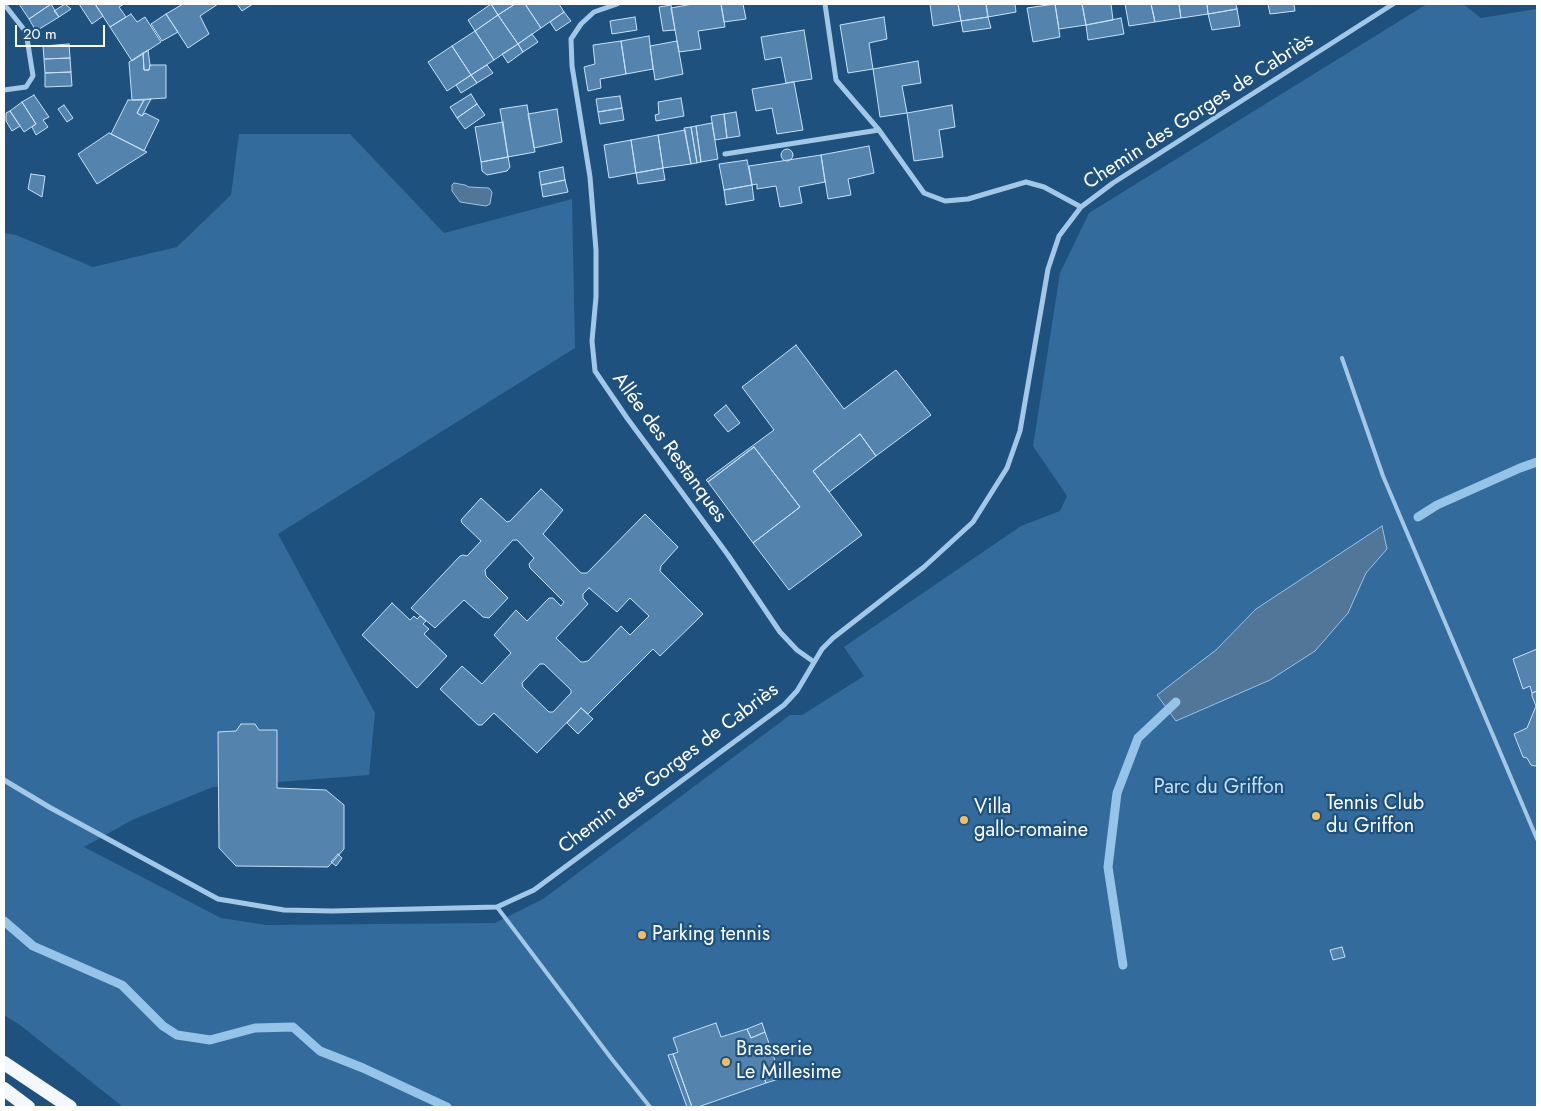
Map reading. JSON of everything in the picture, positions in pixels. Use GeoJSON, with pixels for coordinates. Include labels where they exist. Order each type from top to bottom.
{"type":"FeatureCollection","features":[{"type":"Feature","properties":{"kind":"highway"},"geometry":{"type":"LineString","coordinates":[[4,1063],[70,1107]]}},
{"type":"Feature","properties":{"kind":"highway"},"geometry":{"type":"LineString","coordinates":[[4,1090],[28,1107]]}},
{"type":"Feature","properties":{"kind":"street"},"geometry":{"type":"LineString","coordinates":[[4,4],[26,32],[32,76],[26,87],[4,90]]}},
{"type":"Feature","properties":{"kind":"street","name":"Allée des Restanques"},"geometry":{"type":"LineString","coordinates":[[617,4],[594,12],[581,24],[571,39],[572,66],[590,177],[596,250],[596,297],[592,341],[596,371],[627,418],[728,555],[780,632],[797,650],[814,662]]}},
{"type":"Feature","properties":{"kind":"street"},"geometry":{"type":"LineString","coordinates":[[825,4],[836,80],[879,130],[924,193],[945,201],[968,199],[1026,182],[1044,187],[1081,206]]}},
{"type":"Feature","properties":{"kind":"street","name":"Chemin des Gorges de Cabriès"},"geometry":{"type":"LineString","coordinates":[[4,780],[49,808],[218,899],[284,910],[332,912],[497,907],[534,890],[784,705],[797,691],[822,649],[833,638],[924,567],[973,522],[1007,468],[1020,431],[1048,269],[1058,236],[1081,206],[1113,183],[1393,4]]}},
{"type":"Feature","properties":{"kind":"street"},"geometry":{"type":"LineString","coordinates":[[726,154],[879,130]]}},
{"type":"Feature","properties":{"kind":"lane"},"geometry":{"type":"LineString","coordinates":[[1342,358],[1383,476],[1537,839]]}},
{"type":"Feature","properties":{"kind":"lane"},"geometry":{"type":"LineString","coordinates":[[497,907],[650,1107]]}},
{"type":"Feature","properties":{"kind":"green space","name":"Parc du Griffon"},"geometry":{"type":"Polygon","coordinates":[[[1427,4],[1463,4],[1481,18],[1537,9],[1537,1107],[123,1107],[20,1025],[4,1015],[4,233],[16,235],[93,267],[177,247],[231,195],[239,134],[350,134],[444,233],[572,199],[575,348],[278,534],[375,713],[369,775],[213,787],[132,820],[84,847],[221,918],[266,925],[495,923],[543,899],[790,715],[802,715],[864,676],[844,647],[1021,526],[1060,511],[1067,496],[1033,446],[1060,273],[1089,213],[1427,4]]]}},
{"type":"Feature","properties":{"kind":"shaded area"},"geometry":{"type":"Polygon","coordinates":[[[454,183],[469,187],[489,188],[492,192],[490,204],[486,206],[460,202],[452,191],[454,183]]]}},
{"type":"Feature","properties":{"kind":"shaded area"},"geometry":{"type":"Polygon","coordinates":[[[1382,526],[1387,549],[1366,573],[1348,613],[1315,651],[1270,680],[1176,721],[1157,695],[1216,650],[1256,609],[1382,526]]]}},
{"type":"Feature","properties":{"kind":"building"},"geometry":{"type":"Polygon","coordinates":[[[19,4],[51,4],[29,19],[19,4]]]}},
{"type":"Feature","properties":{"kind":"building"},"geometry":{"type":"Polygon","coordinates":[[[51,4],[59,17],[36,31],[29,19],[51,4]]]}},
{"type":"Feature","properties":{"kind":"building"},"geometry":{"type":"Polygon","coordinates":[[[65,4],[71,9],[59,17],[54,11],[65,4]]]}},
{"type":"Feature","properties":{"kind":"building"},"geometry":{"type":"Polygon","coordinates":[[[79,4],[95,4],[103,16],[92,24],[79,4]]]}},
{"type":"Feature","properties":{"kind":"building"},"geometry":{"type":"Polygon","coordinates":[[[95,4],[124,4],[119,7],[126,17],[110,27],[95,4]]]}},
{"type":"Feature","properties":{"kind":"building"},"geometry":{"type":"Polygon","coordinates":[[[183,4],[218,4],[200,16],[209,34],[188,48],[166,14],[183,4]]]}},
{"type":"Feature","properties":{"kind":"building"},"geometry":{"type":"Polygon","coordinates":[[[237,4],[253,4],[242,11],[237,4]]]}},
{"type":"Feature","properties":{"kind":"building"},"geometry":{"type":"Polygon","coordinates":[[[491,4],[498,15],[475,31],[468,20],[491,4]]]}},
{"type":"Feature","properties":{"kind":"building"},"geometry":{"type":"Polygon","coordinates":[[[491,4],[515,4],[498,15],[491,4]]]}},
{"type":"Feature","properties":{"kind":"building"},"geometry":{"type":"Polygon","coordinates":[[[515,4],[525,4],[541,28],[518,44],[498,15],[515,4]]]}},
{"type":"Feature","properties":{"kind":"building"},"geometry":{"type":"Polygon","coordinates":[[[525,4],[559,4],[564,12],[541,28],[525,4]]]}},
{"type":"Feature","properties":{"kind":"building"},"geometry":{"type":"Polygon","coordinates":[[[693,4],[721,4],[725,27],[698,31],[701,49],[679,52],[671,8],[693,4]]]}},
{"type":"Feature","properties":{"kind":"building"},"geometry":{"type":"Polygon","coordinates":[[[721,4],[743,4],[746,19],[724,22],[721,4]]]}},
{"type":"Feature","properties":{"kind":"building"},"geometry":{"type":"Polygon","coordinates":[[[930,4],[958,4],[961,21],[933,26],[930,4]]]}},
{"type":"Feature","properties":{"kind":"building"},"geometry":{"type":"Polygon","coordinates":[[[958,4],[986,4],[988,17],[961,21],[958,4]]]}},
{"type":"Feature","properties":{"kind":"building"},"geometry":{"type":"Polygon","coordinates":[[[986,4],[1015,4],[1016,12],[988,17],[986,4]]]}},
{"type":"Feature","properties":{"kind":"building"},"geometry":{"type":"Polygon","coordinates":[[[1055,4],[1060,37],[1033,42],[1027,8],[1055,4]]]}},
{"type":"Feature","properties":{"kind":"building"},"geometry":{"type":"Polygon","coordinates":[[[1055,4],[1082,4],[1086,25],[1059,29],[1055,4]]]}},
{"type":"Feature","properties":{"kind":"building"},"geometry":{"type":"Polygon","coordinates":[[[1082,4],[1111,4],[1113,20],[1086,25],[1082,4]]]}},
{"type":"Feature","properties":{"kind":"building"},"geometry":{"type":"Polygon","coordinates":[[[1125,4],[1151,4],[1155,22],[1129,26],[1125,4]]]}},
{"type":"Feature","properties":{"kind":"building"},"geometry":{"type":"Polygon","coordinates":[[[1151,4],[1179,4],[1181,18],[1155,22],[1151,4]]]}},
{"type":"Feature","properties":{"kind":"building"},"geometry":{"type":"Polygon","coordinates":[[[1179,4],[1207,4],[1208,14],[1181,18],[1179,4]]]}},
{"type":"Feature","properties":{"kind":"building"},"geometry":{"type":"Polygon","coordinates":[[[1207,4],[1236,4],[1237,9],[1208,14],[1207,4]]]}},
{"type":"Feature","properties":{"kind":"building"},"geometry":{"type":"Polygon","coordinates":[[[1268,4],[1294,4],[1295,11],[1270,14],[1268,4]]]}},
{"type":"Feature","properties":{"kind":"building"},"geometry":{"type":"Polygon","coordinates":[[[671,5],[675,30],[663,31],[659,7],[671,5]]]}},
{"type":"Feature","properties":{"kind":"building"},"geometry":{"type":"Polygon","coordinates":[[[1237,9],[1240,26],[1212,30],[1208,14],[1237,9]]]}},
{"type":"Feature","properties":{"kind":"building"},"geometry":{"type":"Polygon","coordinates":[[[564,12],[571,21],[556,31],[550,22],[564,12]]]}},
{"type":"Feature","properties":{"kind":"building"},"geometry":{"type":"Polygon","coordinates":[[[131,14],[137,22],[145,17],[161,42],[132,61],[110,27],[131,14]]]}},
{"type":"Feature","properties":{"kind":"building"},"geometry":{"type":"Polygon","coordinates":[[[166,14],[178,32],[162,41],[151,24],[166,14]]]}},
{"type":"Feature","properties":{"kind":"building"},"geometry":{"type":"Polygon","coordinates":[[[498,15],[518,44],[494,60],[475,31],[498,15]]]}},
{"type":"Feature","properties":{"kind":"building"},"geometry":{"type":"Polygon","coordinates":[[[635,17],[637,30],[612,34],[610,21],[635,17]]]}},
{"type":"Feature","properties":{"kind":"building"},"geometry":{"type":"Polygon","coordinates":[[[884,17],[887,39],[869,43],[873,69],[848,73],[840,25],[884,17]]]}},
{"type":"Feature","properties":{"kind":"building"},"geometry":{"type":"Polygon","coordinates":[[[988,17],[991,28],[963,32],[961,21],[988,17]]]}},
{"type":"Feature","properties":{"kind":"building"},"geometry":{"type":"Polygon","coordinates":[[[1121,18],[1124,34],[1088,40],[1086,25],[1121,18]]]}},
{"type":"Feature","properties":{"kind":"building"},"geometry":{"type":"Polygon","coordinates":[[[804,30],[812,79],[786,83],[781,57],[765,60],[761,37],[804,30]]]}},
{"type":"Feature","properties":{"kind":"building"},"geometry":{"type":"Polygon","coordinates":[[[475,31],[494,60],[471,75],[452,46],[475,31]]]}},
{"type":"Feature","properties":{"kind":"building"},"geometry":{"type":"Polygon","coordinates":[[[532,34],[538,42],[523,52],[518,44],[532,34]]]}},
{"type":"Feature","properties":{"kind":"building"},"geometry":{"type":"Polygon","coordinates":[[[649,36],[653,69],[626,74],[621,41],[649,36]]]}},
{"type":"Feature","properties":{"kind":"building"},"geometry":{"type":"Polygon","coordinates":[[[621,41],[626,74],[600,79],[601,88],[588,91],[584,67],[595,64],[593,45],[621,41]]]}},
{"type":"Feature","properties":{"kind":"building"},"geometry":{"type":"Polygon","coordinates":[[[677,41],[683,74],[655,80],[650,46],[677,41]]]}},
{"type":"Feature","properties":{"kind":"building"},"geometry":{"type":"Polygon","coordinates":[[[69,44],[70,58],[44,59],[43,46],[69,44]]]}},
{"type":"Feature","properties":{"kind":"building"},"geometry":{"type":"Polygon","coordinates":[[[518,44],[523,52],[508,63],[502,54],[518,44]]]}},
{"type":"Feature","properties":{"kind":"building"},"geometry":{"type":"Polygon","coordinates":[[[452,46],[471,75],[447,91],[428,62],[452,46]]]}},
{"type":"Feature","properties":{"kind":"building"},"geometry":{"type":"Polygon","coordinates":[[[148,50],[149,70],[144,70],[143,53],[148,50]]]}},
{"type":"Feature","properties":{"kind":"building"},"geometry":{"type":"Polygon","coordinates":[[[143,53],[144,70],[149,70],[150,65],[166,65],[166,98],[132,100],[129,62],[143,53]]]}},
{"type":"Feature","properties":{"kind":"building"},"geometry":{"type":"Polygon","coordinates":[[[70,58],[71,72],[45,73],[44,59],[70,58]]]}},
{"type":"Feature","properties":{"kind":"building"},"geometry":{"type":"Polygon","coordinates":[[[918,61],[921,83],[902,86],[907,113],[880,117],[873,69],[918,61]]]}},
{"type":"Feature","properties":{"kind":"building"},"geometry":{"type":"Polygon","coordinates":[[[487,65],[493,73],[477,83],[471,75],[487,65]]]}},
{"type":"Feature","properties":{"kind":"building"},"geometry":{"type":"Polygon","coordinates":[[[71,72],[72,86],[45,87],[45,73],[71,72]]]}},
{"type":"Feature","properties":{"kind":"building"},"geometry":{"type":"Polygon","coordinates":[[[471,75],[477,83],[461,93],[456,85],[471,75]]]}},
{"type":"Feature","properties":{"kind":"building"},"geometry":{"type":"Polygon","coordinates":[[[794,82],[803,130],[777,134],[772,108],[756,111],[752,89],[794,82]]]}},
{"type":"Feature","properties":{"kind":"building"},"geometry":{"type":"Polygon","coordinates":[[[471,94],[477,104],[457,118],[450,107],[471,94]]]}},
{"type":"Feature","properties":{"kind":"building"},"geometry":{"type":"Polygon","coordinates":[[[34,95],[49,117],[43,120],[48,127],[36,135],[32,127],[36,124],[22,102],[34,95]]]}},
{"type":"Feature","properties":{"kind":"building"},"geometry":{"type":"Polygon","coordinates":[[[620,96],[622,108],[598,112],[596,99],[620,96]]]}},
{"type":"Feature","properties":{"kind":"building"},"geometry":{"type":"Polygon","coordinates":[[[681,98],[684,116],[656,121],[655,115],[659,114],[658,102],[681,98]]]}},
{"type":"Feature","properties":{"kind":"building"},"geometry":{"type":"Polygon","coordinates":[[[151,99],[142,116],[137,113],[144,100],[151,99]]]}},
{"type":"Feature","properties":{"kind":"building"},"geometry":{"type":"Polygon","coordinates":[[[128,100],[144,100],[137,113],[142,116],[145,113],[159,120],[144,151],[111,134],[128,100]]]}},
{"type":"Feature","properties":{"kind":"building"},"geometry":{"type":"Polygon","coordinates":[[[22,102],[36,124],[24,132],[10,111],[22,102]]]}},
{"type":"Feature","properties":{"kind":"building"},"geometry":{"type":"Polygon","coordinates":[[[477,104],[485,115],[465,129],[457,118],[477,104]]]}},
{"type":"Feature","properties":{"kind":"building"},"geometry":{"type":"Polygon","coordinates":[[[64,105],[73,118],[67,122],[58,109],[64,105]]]}},
{"type":"Feature","properties":{"kind":"building"},"geometry":{"type":"Polygon","coordinates":[[[527,105],[535,152],[508,157],[500,109],[527,105]]]}},
{"type":"Feature","properties":{"kind":"building"},"geometry":{"type":"Polygon","coordinates":[[[952,105],[955,127],[939,130],[943,157],[914,161],[907,113],[952,105]]]}},
{"type":"Feature","properties":{"kind":"building"},"geometry":{"type":"Polygon","coordinates":[[[622,108],[624,120],[600,124],[598,112],[622,108]]]}},
{"type":"Feature","properties":{"kind":"building"},"geometry":{"type":"Polygon","coordinates":[[[557,109],[562,142],[534,148],[528,114],[557,109]]]}},
{"type":"Feature","properties":{"kind":"building"},"geometry":{"type":"Polygon","coordinates":[[[10,111],[20,126],[12,131],[6,121],[6,113],[10,111]]]}},
{"type":"Feature","properties":{"kind":"building"},"geometry":{"type":"Polygon","coordinates":[[[736,112],[740,136],[727,138],[724,114],[736,112]]]}},
{"type":"Feature","properties":{"kind":"building"},"geometry":{"type":"Polygon","coordinates":[[[724,114],[727,138],[715,140],[711,116],[724,114]]]}},
{"type":"Feature","properties":{"kind":"building"},"geometry":{"type":"Polygon","coordinates":[[[503,122],[508,157],[481,162],[475,127],[503,122]]]}},
{"type":"Feature","properties":{"kind":"building"},"geometry":{"type":"Polygon","coordinates":[[[712,123],[718,159],[701,162],[696,126],[712,123]]]}},
{"type":"Feature","properties":{"kind":"building"},"geometry":{"type":"Polygon","coordinates":[[[696,126],[701,162],[697,163],[691,127],[696,126]]]}},
{"type":"Feature","properties":{"kind":"building"},"geometry":{"type":"Polygon","coordinates":[[[691,127],[697,163],[691,164],[684,128],[691,127]]]}},
{"type":"Feature","properties":{"kind":"building"},"geometry":{"type":"Polygon","coordinates":[[[685,130],[691,164],[663,168],[658,135],[685,130]]]}},
{"type":"Feature","properties":{"kind":"building"},"geometry":{"type":"Polygon","coordinates":[[[109,133],[147,152],[97,184],[78,154],[109,133]]]}},
{"type":"Feature","properties":{"kind":"building"},"geometry":{"type":"Polygon","coordinates":[[[658,135],[663,168],[636,173],[631,140],[658,135]]]}},
{"type":"Feature","properties":{"kind":"building"},"geometry":{"type":"Polygon","coordinates":[[[631,140],[636,173],[609,178],[604,145],[631,140]]]}},
{"type":"Feature","properties":{"kind":"building"},"geometry":{"type":"Polygon","coordinates":[[[869,146],[874,173],[848,179],[851,195],[828,199],[821,155],[869,146]]]}},
{"type":"Feature","properties":{"kind":"building"},"geometry":{"type":"Polygon","coordinates":[[[785,149],[789,149],[793,155],[789,161],[785,161],[781,157],[781,153],[785,149]]]}},
{"type":"Feature","properties":{"kind":"building"},"geometry":{"type":"Polygon","coordinates":[[[821,155],[825,182],[799,187],[802,203],[780,207],[776,186],[757,189],[757,184],[752,185],[749,166],[821,155]]]}},
{"type":"Feature","properties":{"kind":"building"},"geometry":{"type":"Polygon","coordinates":[[[508,157],[510,167],[507,171],[487,175],[482,171],[481,162],[508,157]]]}},
{"type":"Feature","properties":{"kind":"building"},"geometry":{"type":"Polygon","coordinates":[[[747,160],[752,185],[724,190],[719,164],[747,160]]]}},
{"type":"Feature","properties":{"kind":"building"},"geometry":{"type":"Polygon","coordinates":[[[563,167],[565,180],[541,185],[539,172],[563,167]]]}},
{"type":"Feature","properties":{"kind":"building"},"geometry":{"type":"Polygon","coordinates":[[[663,168],[665,180],[638,184],[636,173],[663,168]]]}},
{"type":"Feature","properties":{"kind":"building"},"geometry":{"type":"Polygon","coordinates":[[[31,174],[45,176],[42,197],[28,189],[31,174]]]}},
{"type":"Feature","properties":{"kind":"building"},"geometry":{"type":"Polygon","coordinates":[[[565,180],[568,192],[543,197],[541,185],[565,180]]]}},
{"type":"Feature","properties":{"kind":"building"},"geometry":{"type":"Polygon","coordinates":[[[752,185],[754,200],[726,205],[724,190],[752,185]]]}},
{"type":"Feature","properties":{"kind":"building"},"geometry":{"type":"Polygon","coordinates":[[[796,345],[844,409],[896,370],[931,415],[876,456],[860,434],[813,471],[862,535],[789,590],[753,543],[800,507],[754,447],[708,482],[706,480],[774,430],[742,387],[796,345]]]}},
{"type":"Feature","properties":{"kind":"building"},"geometry":{"type":"Polygon","coordinates":[[[726,405],[740,423],[728,432],[714,415],[726,405]]]}},
{"type":"Feature","properties":{"kind":"building"},"geometry":{"type":"Polygon","coordinates":[[[860,434],[876,456],[829,492],[813,471],[860,434]]]}},
{"type":"Feature","properties":{"kind":"building"},"geometry":{"type":"Polygon","coordinates":[[[754,447],[800,507],[753,543],[708,482],[754,447]]]}},
{"type":"Feature","properties":{"kind":"building"},"geometry":{"type":"Polygon","coordinates":[[[541,489],[563,510],[543,534],[581,573],[587,573],[645,514],[678,547],[661,566],[660,571],[703,614],[660,656],[653,649],[588,714],[581,708],[537,753],[494,713],[482,725],[478,725],[440,689],[462,666],[482,684],[511,653],[494,635],[516,610],[527,621],[549,598],[553,598],[561,606],[564,602],[530,568],[529,564],[534,558],[517,540],[513,540],[485,570],[486,576],[508,598],[489,618],[483,617],[464,600],[435,628],[411,608],[460,556],[467,556],[481,541],[461,520],[481,498],[507,522],[541,489]],[[589,588],[583,594],[583,598],[588,604],[556,638],[581,662],[588,661],[621,626],[630,635],[649,616],[630,598],[617,612],[589,588]],[[540,664],[522,683],[523,687],[549,712],[553,712],[571,693],[571,690],[544,664],[540,664]]]}},
{"type":"Feature","properties":{"kind":"building"},"geometry":{"type":"Polygon","coordinates":[[[392,603],[410,620],[414,616],[417,619],[420,616],[426,621],[423,624],[429,629],[424,634],[447,656],[417,688],[362,635],[392,603]]]}},
{"type":"Feature","properties":{"kind":"building"},"geometry":{"type":"Polygon","coordinates":[[[1537,649],[1537,691],[1532,693],[1530,686],[1523,689],[1513,659],[1537,649]]]}},
{"type":"Feature","properties":{"kind":"building"},"geometry":{"type":"Polygon","coordinates":[[[1537,691],[1537,765],[1535,766],[1531,765],[1527,758],[1523,757],[1514,734],[1527,728],[1536,706],[1532,693],[1537,691]]]}},
{"type":"Feature","properties":{"kind":"building"},"geometry":{"type":"Polygon","coordinates":[[[581,708],[593,719],[578,734],[567,723],[581,708]]]}},
{"type":"Feature","properties":{"kind":"building"},"geometry":{"type":"Polygon","coordinates":[[[241,724],[255,724],[259,730],[277,730],[277,788],[326,790],[344,805],[344,849],[328,867],[236,866],[219,848],[218,732],[236,731],[241,724]]]}},
{"type":"Feature","properties":{"kind":"building"},"geometry":{"type":"Polygon","coordinates":[[[338,854],[342,858],[336,866],[331,862],[338,854]]]}},
{"type":"Feature","properties":{"kind":"building"},"geometry":{"type":"Polygon","coordinates":[[[1342,947],[1345,957],[1333,960],[1330,950],[1342,947]]]}},
{"type":"Feature","properties":{"kind":"building","name":"Brasserie Le Millesime"},"geometry":{"type":"Polygon","coordinates":[[[716,1023],[721,1037],[747,1029],[751,1038],[765,1032],[778,1069],[763,1075],[766,1083],[698,1107],[692,1107],[673,1054],[678,1052],[673,1038],[716,1023]]]}},
{"type":"Feature","properties":{"kind":"building"},"geometry":{"type":"Polygon","coordinates":[[[762,1023],[765,1032],[751,1038],[747,1029],[762,1023]]]}},
{"type":"Feature","properties":{"kind":"building"},"geometry":{"type":"Polygon","coordinates":[[[673,1054],[692,1107],[687,1107],[668,1055],[673,1054]]]}},
{"type":"Feature","properties":{"kind":"building"},"geometry":{"type":"Polygon","coordinates":[[[778,1069],[782,1078],[766,1083],[763,1075],[778,1069]]]}},
{"type":"Feature","properties":{"kind":"waterway"},"geometry":{"type":"LineString","coordinates":[[1418,517],[1437,505],[1537,462]]}},
{"type":"Feature","properties":{"kind":"waterway"},"geometry":{"type":"LineString","coordinates":[[1123,965],[1108,867],[1117,793],[1138,738],[1176,702]]}},
{"type":"Feature","properties":{"kind":"waterway"},"geometry":{"type":"LineString","coordinates":[[4,921],[33,946],[122,985],[163,1026],[177,1035],[210,1040],[255,1028],[293,1027],[320,1051],[363,1068],[447,1107]]}},
{"type":"Feature","properties":{"kind":"place","name":"Tennis Club du Griffon"},"geometry":{"type":"Point","coordinates":[1316,816]}},
{"type":"Feature","properties":{"kind":"place","name":"Villa gallo-romaine"},"geometry":{"type":"Point","coordinates":[964,820]}},
{"type":"Feature","properties":{"kind":"place","name":"Parking tennis"},"geometry":{"type":"Point","coordinates":[642,935]}},
{"type":"Feature","properties":{"kind":"place","name":"Brasserie Le Millesime"},"geometry":{"type":"Point","coordinates":[726,1062]}}]}
